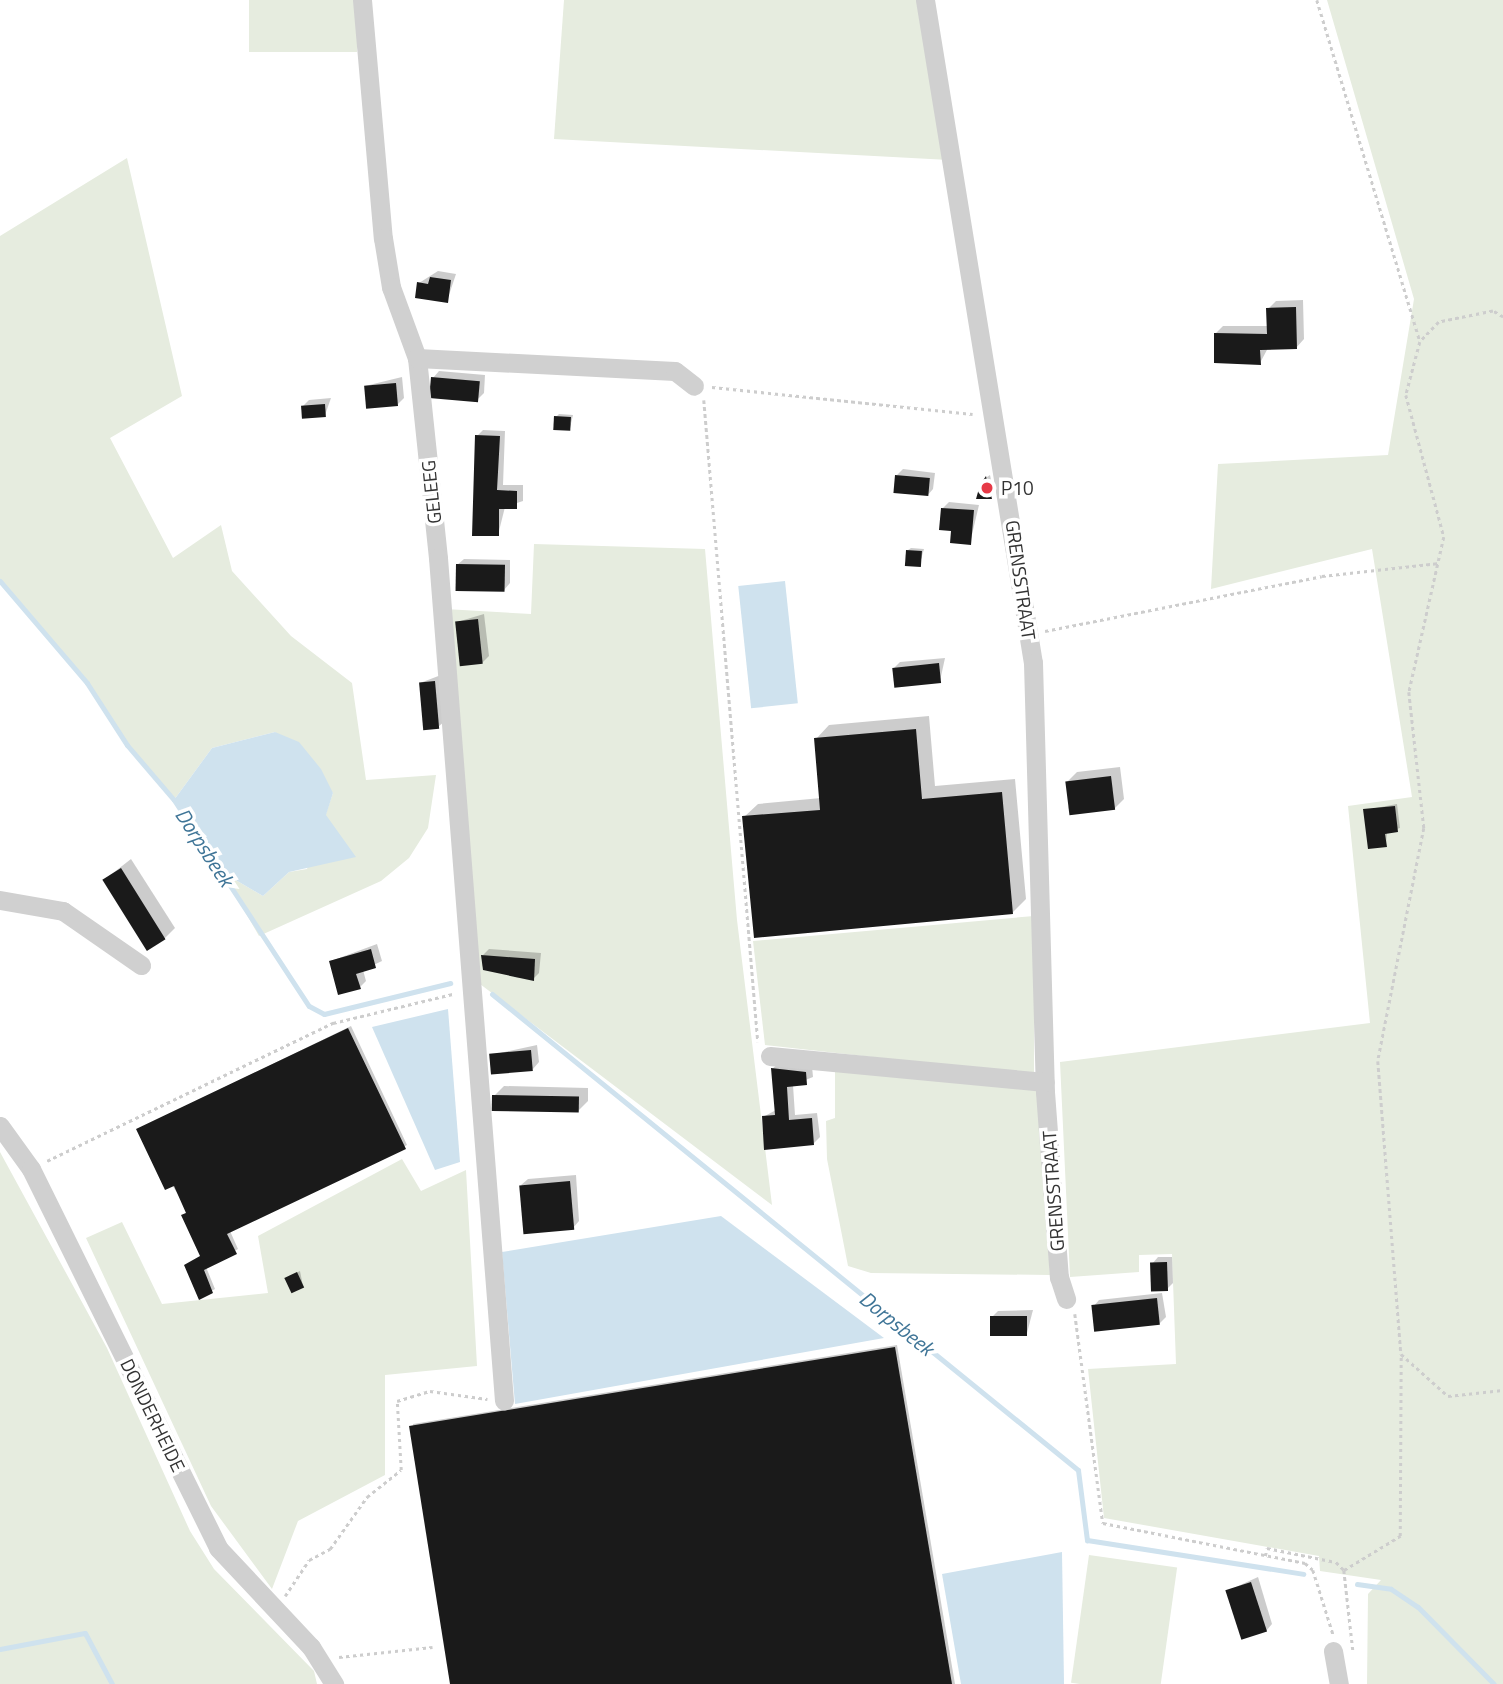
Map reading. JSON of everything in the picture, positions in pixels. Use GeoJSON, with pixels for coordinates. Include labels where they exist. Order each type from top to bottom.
{"type":"FeatureCollection","features":[{"type":"Feature","properties":{"kind":"street","name":"GELEEG"},"geometry":{"type":"LineString","coordinates":[[362,0],[383,238],[391,287],[417,358],[477,990],[504,1400]]}},
{"type":"Feature","properties":{"kind":"street","name":"GRENSSTRAAT"},"geometry":{"type":"LineString","coordinates":[[925,0],[1028,634],[1045,1082],[1059,1277],[1066,1299]]}},
{"type":"Feature","properties":{"kind":"street"},"geometry":{"type":"LineString","coordinates":[[417,358],[675,371],[694,386]]}},
{"type":"Feature","properties":{"kind":"street"},"geometry":{"type":"LineString","coordinates":[[0,900],[63,911],[141,965]]}},
{"type":"Feature","properties":{"kind":"street"},"geometry":{"type":"LineString","coordinates":[[771,1056],[1045,1082]]}},
{"type":"Feature","properties":{"kind":"street","name":"DONDERHEIDE"},"geometry":{"type":"LineString","coordinates":[[0,1126],[31,1169],[213,1539],[274,1613],[319,1659],[334,1684]]}},
{"type":"Feature","properties":{"kind":"street"},"geometry":{"type":"LineString","coordinates":[[1339,1684],[1343,1652]]}},
{"type":"Feature","properties":{"kind":"path"},"geometry":{"type":"LineString","coordinates":[[1317,0],[1420,342]]}},
{"type":"Feature","properties":{"kind":"path"},"geometry":{"type":"LineString","coordinates":[[1344,1570],[1400,1536],[1401,1354],[1378,1061],[1424,828],[1409,692],[1444,537],[1406,395],[1420,342],[1439,322],[1493,311],[1503,317]]}},
{"type":"Feature","properties":{"kind":"path"},"geometry":{"type":"LineString","coordinates":[[694,386],[994,416]]}},
{"type":"Feature","properties":{"kind":"path"},"geometry":{"type":"LineString","coordinates":[[694,386],[704,399],[759,1045],[771,1056]]}},
{"type":"Feature","properties":{"kind":"path"},"geometry":{"type":"LineString","coordinates":[[1028,634],[1322,576],[1438,563]]}},
{"type":"Feature","properties":{"kind":"path"},"geometry":{"type":"LineString","coordinates":[[31,1169],[333,1023],[477,990]]}},
{"type":"Feature","properties":{"kind":"path"},"geometry":{"type":"LineString","coordinates":[[1066,1299],[1080,1321],[1103,1523],[1265,1556],[1313,1570],[1343,1652]]}},
{"type":"Feature","properties":{"kind":"path"},"geometry":{"type":"LineString","coordinates":[[1401,1354],[1448,1396],[1503,1390]]}},
{"type":"Feature","properties":{"kind":"path"},"geometry":{"type":"LineString","coordinates":[[274,1613],[309,1560],[330,1549],[367,1497],[401,1470],[397,1401],[430,1391],[504,1400]]}},
{"type":"Feature","properties":{"kind":"path"},"geometry":{"type":"LineString","coordinates":[[1265,1556],[1267,1548],[1336,1562],[1344,1570],[1343,1652]]}},
{"type":"Feature","properties":{"kind":"path"},"geometry":{"type":"LineString","coordinates":[[319,1659],[432,1647]]}},
{"type":"Feature","properties":{"kind":"shaded area"},"geometry":{"type":"Polygon","coordinates":[[[249,0],[357,0],[357,52],[249,52],[249,0]]]}},
{"type":"Feature","properties":{"kind":"shaded area"},"geometry":{"type":"Polygon","coordinates":[[[564,0],[922,0],[949,160],[554,139],[564,0]]]}},
{"type":"Feature","properties":{"kind":"shaded area"},"geometry":{"type":"Polygon","coordinates":[[[1327,0],[1503,0],[1503,1684],[1367,1684],[1368,1594],[1381,1580],[1320,1571],[1319,1556],[1104,1518],[1088,1369],[1176,1364],[1172,1254],[1139,1255],[1139,1272],[1070,1277],[1060,1062],[1370,1023],[1348,806],[1412,797],[1372,549],[1211,589],[1218,464],[1388,455],[1414,299],[1327,0]]]}},
{"type":"Feature","properties":{"kind":"shaded area"},"geometry":{"type":"Polygon","coordinates":[[[127,158],[182,396],[110,438],[173,558],[221,525],[232,571],[291,636],[352,683],[366,780],[436,775],[428,828],[409,858],[381,881],[259,936],[222,872],[263,896],[289,872],[307,869],[333,793],[275,732],[212,748],[174,800],[127,745],[87,683],[0,581],[0,236],[127,158]]]}},
{"type":"Feature","properties":{"kind":"shaded area"},"geometry":{"type":"Polygon","coordinates":[[[534,544],[705,549],[737,920],[772,1205],[480,984],[445,609],[531,614],[534,544]]]}},
{"type":"Feature","properties":{"kind":"shaded area"},"geometry":{"type":"Polygon","coordinates":[[[1034,916],[1034,1075],[765,1045],[753,941],[1034,916]]]}},
{"type":"Feature","properties":{"kind":"shaded area"},"geometry":{"type":"Polygon","coordinates":[[[835,1067],[1038,1089],[1050,1275],[871,1273],[848,1266],[827,1159],[826,1121],[835,1118],[835,1067]]]}},
{"type":"Feature","properties":{"kind":"shaded area"},"geometry":{"type":"Polygon","coordinates":[[[0,1152],[107,1348],[190,1531],[214,1569],[314,1671],[317,1684],[0,1684],[0,1152]]]}},
{"type":"Feature","properties":{"kind":"shaded area"},"geometry":{"type":"Polygon","coordinates":[[[402,1159],[421,1191],[466,1170],[477,1366],[385,1375],[385,1475],[298,1521],[272,1589],[211,1506],[86,1238],[122,1222],[162,1304],[268,1293],[258,1236],[402,1159]]]}},
{"type":"Feature","properties":{"kind":"shaded area"},"geometry":{"type":"Polygon","coordinates":[[[1089,1555],[1177,1567],[1161,1684],[1071,1683],[1089,1555]]]}},
{"type":"Feature","properties":{"kind":"water"},"geometry":{"type":"Polygon","coordinates":[[[785,581],[798,703],[751,708],[738,586],[785,581]]]}},
{"type":"Feature","properties":{"kind":"water"},"geometry":{"type":"Polygon","coordinates":[[[275,732],[299,742],[321,769],[333,793],[326,815],[356,857],[289,872],[263,896],[222,872],[174,800],[212,748],[275,732]]]}},
{"type":"Feature","properties":{"kind":"water"},"geometry":{"type":"Polygon","coordinates":[[[448,1009],[460,1162],[435,1170],[372,1027],[448,1009]]]}},
{"type":"Feature","properties":{"kind":"water"},"geometry":{"type":"Polygon","coordinates":[[[721,1216],[884,1338],[515,1404],[502,1252],[721,1216]]]}},
{"type":"Feature","properties":{"kind":"water"},"geometry":{"type":"Polygon","coordinates":[[[1062,1552],[1064,1684],[961,1684],[942,1574],[1062,1552]]]}},
{"type":"Feature","properties":{"kind":"building"},"geometry":{"type":"Polygon","coordinates":[[[430,277],[451,280],[448,303],[415,298],[417,282],[428,284],[430,277]]]}},
{"type":"Feature","properties":{"kind":"building"},"geometry":{"type":"Polygon","coordinates":[[[1296,307],[1297,349],[1260,350],[1261,365],[1214,363],[1214,333],[1267,334],[1266,308],[1296,307]]]}},
{"type":"Feature","properties":{"kind":"building"},"geometry":{"type":"Polygon","coordinates":[[[431,377],[480,381],[478,402],[429,398],[431,377]]]}},
{"type":"Feature","properties":{"kind":"building"},"geometry":{"type":"Polygon","coordinates":[[[396,383],[398,406],[366,409],[364,386],[396,383]]]}},
{"type":"Feature","properties":{"kind":"building"},"geometry":{"type":"Polygon","coordinates":[[[325,404],[326,417],[302,419],[301,406],[325,404]]]}},
{"type":"Feature","properties":{"kind":"building"},"geometry":{"type":"Polygon","coordinates":[[[554,416],[571,417],[570,431],[553,430],[554,416]]]}},
{"type":"Feature","properties":{"kind":"building"},"geometry":{"type":"Polygon","coordinates":[[[475,435],[500,436],[497,490],[517,491],[517,509],[499,509],[499,536],[472,536],[475,435]]]}},
{"type":"Feature","properties":{"kind":"building"},"geometry":{"type":"Polygon","coordinates":[[[895,475],[930,478],[928,496],[893,493],[895,475]]]}},
{"type":"Feature","properties":{"kind":"building","name":"P10"},"geometry":{"type":"Polygon","coordinates":[[[986,476],[992,499],[976,499],[980,485],[986,476]]]}},
{"type":"Feature","properties":{"kind":"building"},"geometry":{"type":"Polygon","coordinates":[[[941,508],[974,510],[971,545],[950,543],[951,531],[939,530],[941,508]]]}},
{"type":"Feature","properties":{"kind":"building"},"geometry":{"type":"Polygon","coordinates":[[[906,550],[922,551],[921,567],[905,566],[906,550]]]}},
{"type":"Feature","properties":{"kind":"building"},"geometry":{"type":"Polygon","coordinates":[[[456,564],[505,565],[505,592],[456,591],[456,564]]]}},
{"type":"Feature","properties":{"kind":"building"},"geometry":{"type":"Polygon","coordinates":[[[478,619],[483,664],[460,666],[455,621],[478,619]]]}},
{"type":"Feature","properties":{"kind":"building"},"geometry":{"type":"Polygon","coordinates":[[[939,663],[941,683],[894,688],[892,668],[939,663]]]}},
{"type":"Feature","properties":{"kind":"building"},"geometry":{"type":"Polygon","coordinates":[[[435,681],[439,729],[423,730],[419,682],[435,681]]]}},
{"type":"Feature","properties":{"kind":"building"},"geometry":{"type":"Polygon","coordinates":[[[916,729],[922,799],[1002,792],[1013,914],[754,938],[742,816],[820,810],[814,738],[916,729]]]}},
{"type":"Feature","properties":{"kind":"building"},"geometry":{"type":"Polygon","coordinates":[[[1111,776],[1115,810],[1069,815],[1065,782],[1111,776]]]}},
{"type":"Feature","properties":{"kind":"building"},"geometry":{"type":"Polygon","coordinates":[[[1395,806],[1398,832],[1385,834],[1387,847],[1368,849],[1363,809],[1395,806]]]}},
{"type":"Feature","properties":{"kind":"building"},"geometry":{"type":"Polygon","coordinates":[[[121,868],[166,939],[147,951],[102,880],[121,868]]]}},
{"type":"Feature","properties":{"kind":"building"},"geometry":{"type":"Polygon","coordinates":[[[371,949],[376,968],[356,974],[361,989],[338,995],[329,961],[371,949]]]}},
{"type":"Feature","properties":{"kind":"building"},"geometry":{"type":"Polygon","coordinates":[[[481,955],[535,959],[534,981],[483,970],[481,955]]]}},
{"type":"Feature","properties":{"kind":"building"},"geometry":{"type":"Polygon","coordinates":[[[348,1028],[406,1149],[227,1234],[237,1254],[204,1270],[213,1293],[199,1300],[184,1265],[200,1256],[181,1215],[186,1213],[174,1186],[165,1190],[136,1129],[348,1028]]]}},
{"type":"Feature","properties":{"kind":"building"},"geometry":{"type":"Polygon","coordinates":[[[531,1050],[533,1071],[491,1075],[489,1054],[531,1050]]]}},
{"type":"Feature","properties":{"kind":"building"},"geometry":{"type":"Polygon","coordinates":[[[771,1068],[806,1072],[807,1085],[787,1087],[789,1120],[812,1118],[814,1145],[764,1150],[762,1116],[775,1115],[771,1068]]]}},
{"type":"Feature","properties":{"kind":"building"},"geometry":{"type":"Polygon","coordinates":[[[492,1095],[579,1097],[579,1113],[492,1111],[492,1095]]]}},
{"type":"Feature","properties":{"kind":"building"},"geometry":{"type":"Polygon","coordinates":[[[570,1181],[574,1230],[523,1234],[519,1185],[570,1181]]]}},
{"type":"Feature","properties":{"kind":"building"},"geometry":{"type":"Polygon","coordinates":[[[1167,1262],[1168,1291],[1151,1292],[1150,1263],[1167,1262]]]}},
{"type":"Feature","properties":{"kind":"building"},"geometry":{"type":"Polygon","coordinates":[[[297,1272],[304,1287],[291,1293],[284,1278],[297,1272]]]}},
{"type":"Feature","properties":{"kind":"building"},"geometry":{"type":"Polygon","coordinates":[[[1157,1298],[1160,1325],[1094,1332],[1091,1305],[1157,1298]]]}},
{"type":"Feature","properties":{"kind":"building"},"geometry":{"type":"Polygon","coordinates":[[[990,1316],[1027,1316],[1027,1336],[990,1336],[990,1316]]]}},
{"type":"Feature","properties":{"kind":"building"},"geometry":{"type":"Polygon","coordinates":[[[895,1347],[952,1684],[450,1684],[409,1426],[895,1347]]]}},
{"type":"Feature","properties":{"kind":"building"},"geometry":{"type":"Polygon","coordinates":[[[1251,1582],[1267,1631],[1241,1640],[1225,1590],[1251,1582]]]}},
{"type":"Feature","properties":{"kind":"waterway","name":"Dorpsbeek"},"geometry":{"type":"LineString","coordinates":[[0,581],[87,683],[127,745],[174,800],[309,1006],[324,1014],[450,983]]}},
{"type":"Feature","properties":{"kind":"waterway","name":"Dorpsbeek"},"geometry":{"type":"LineString","coordinates":[[492,994],[1078,1470],[1087,1540],[1303,1574]]}},
{"type":"Feature","properties":{"kind":"waterway","name":"Dorpsbeek"},"geometry":{"type":"LineString","coordinates":[[1357,1584],[1391,1589],[1418,1607],[1494,1684]]}},
{"type":"Feature","properties":{"kind":"waterway"},"geometry":{"type":"LineString","coordinates":[[0,1649],[85,1633],[112,1684]]}},
{"type":"Feature","properties":{"kind":"place","name":"P10"},"geometry":{"type":"Point","coordinates":[987,488]}}]}
